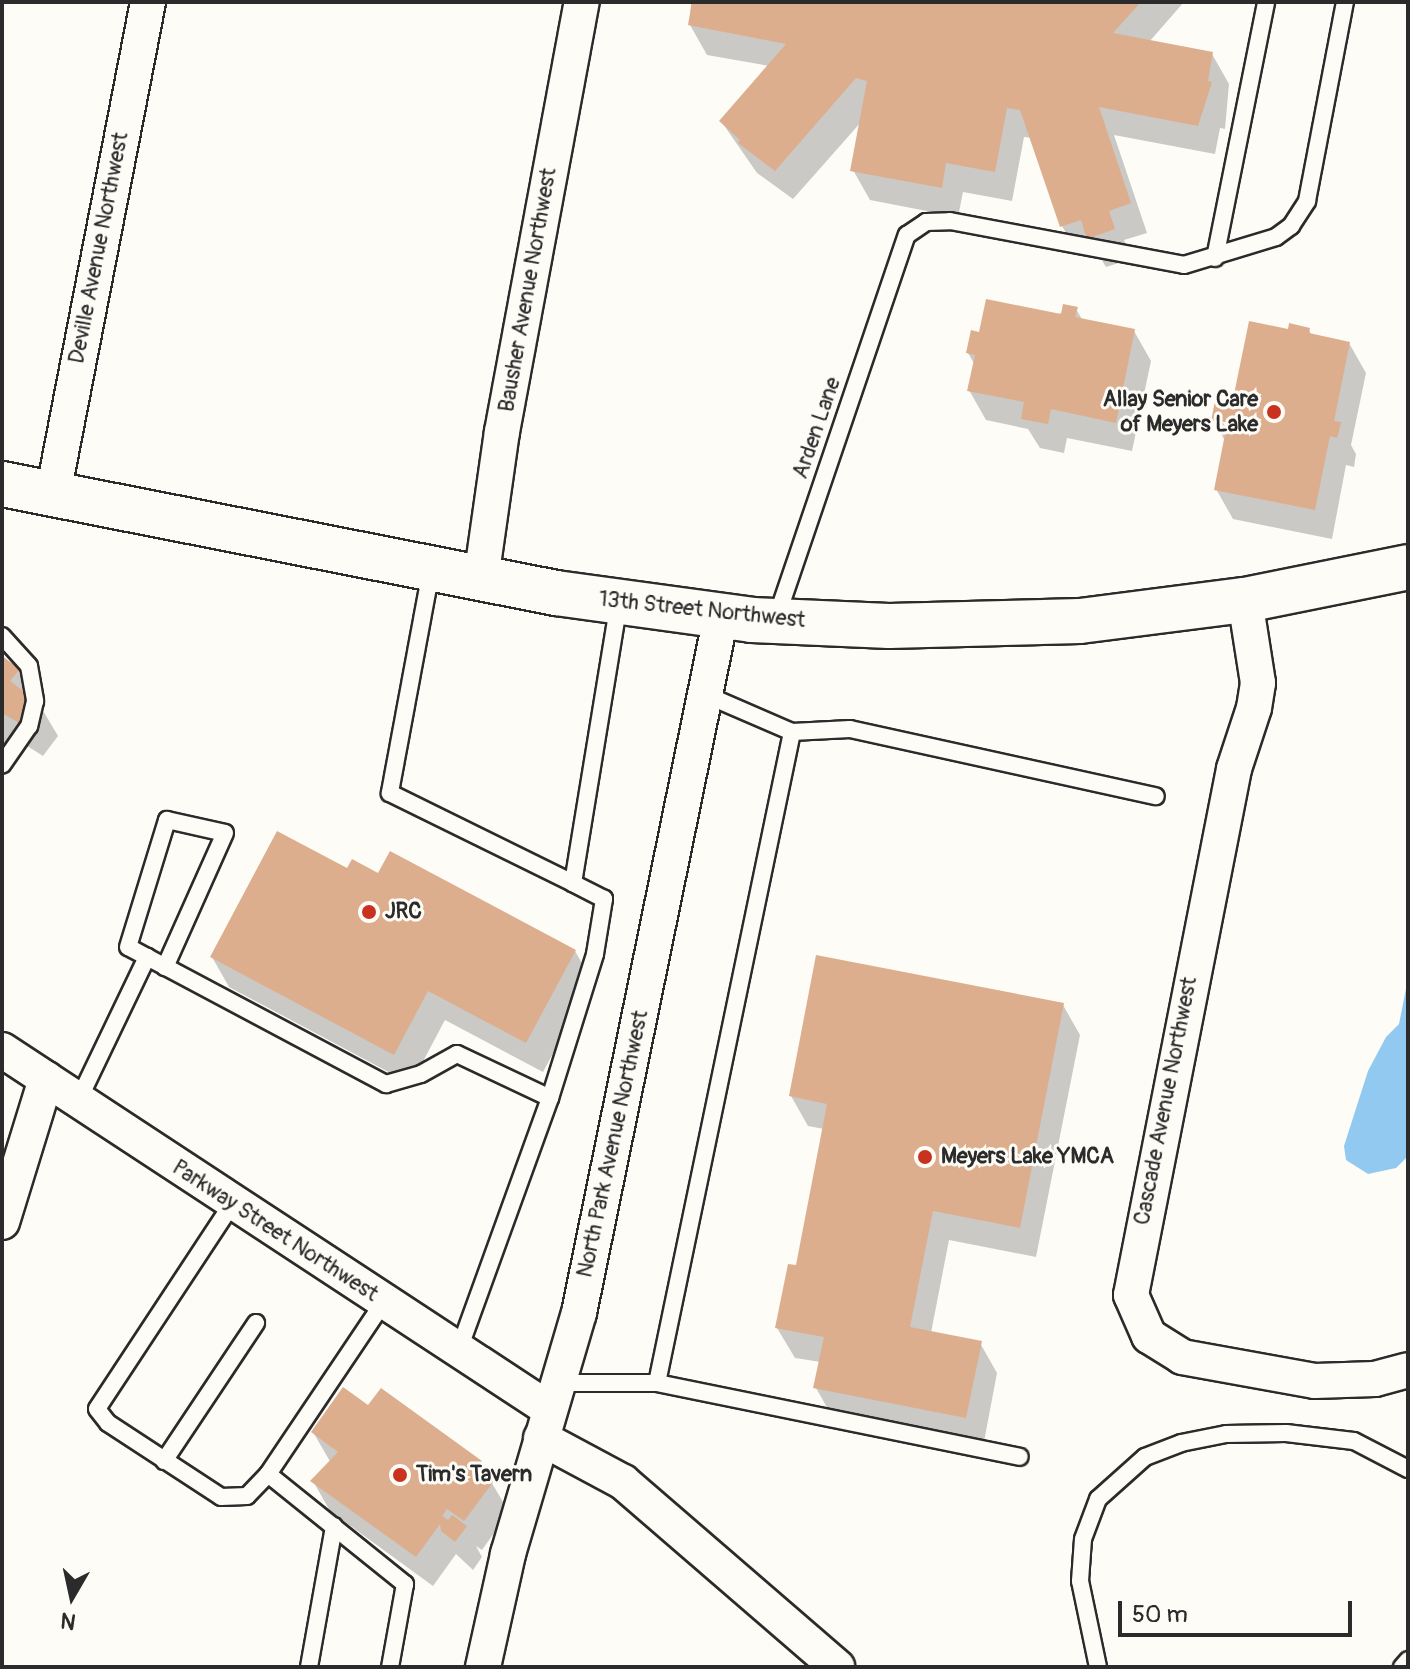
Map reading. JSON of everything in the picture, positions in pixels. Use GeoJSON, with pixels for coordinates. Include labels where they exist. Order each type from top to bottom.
{"type":"FeatureCollection","features":[{"type":"Feature","properties":{"kind":"main road","name":"13th Street Northwest"},"geometry":{"type":"LineString","coordinates":[[2,484],[481,579],[619,602],[776,621],[986,625],[1080,621],[1245,600],[1408,567]]}},
{"type":"Feature","properties":{"kind":"street","name":"Deville Avenue Northwest"},"geometry":{"type":"LineString","coordinates":[[53,494],[148,2]]}},
{"type":"Feature","properties":{"kind":"street","name":"Bausher Avenue Northwest"},"geometry":{"type":"LineString","coordinates":[[481,579],[505,417],[582,2]]}},
{"type":"Feature","properties":{"kind":"street","name":"Cascade Avenue Northwest"},"geometry":{"type":"LineString","coordinates":[[1245,600],[1258,683],[1254,708],[1234,769],[1131,1295],[1149,1336],[1182,1357],[1315,1381],[1375,1379],[1408,1370]]}},
{"type":"Feature","properties":{"kind":"street","name":"North Park Avenue Northwest"},"geometry":{"type":"LineString","coordinates":[[483,1667],[549,1410],[579,1313],[721,616]]}},
{"type":"Feature","properties":{"kind":"street","name":"Parkway Street Northwest"},"geometry":{"type":"LineString","coordinates":[[2,1050],[549,1410],[623,1482],[837,1667]]}},
{"type":"Feature","properties":{"kind":"street"},"geometry":{"type":"LineString","coordinates":[[2,1222],[9,1180],[46,1079]]}},
{"type":"Feature","properties":{"kind":"lane"},"geometry":{"type":"LineString","coordinates":[[1215,258],[1266,2]]}},
{"type":"Feature","properties":{"kind":"lane"},"geometry":{"type":"LineString","coordinates":[[1215,258],[1276,237],[1303,209],[1345,2]]}},
{"type":"Feature","properties":{"kind":"lane","name":"Arden Lane"},"geometry":{"type":"LineString","coordinates":[[776,621],[900,249],[913,229],[942,220],[1184,265],[1215,258]]}},
{"type":"Feature","properties":{"kind":"lane"},"geometry":{"type":"LineString","coordinates":[[431,569],[390,793],[604,899],[595,954],[550,1098],[458,1352]]}},
{"type":"Feature","properties":{"kind":"lane"},"geometry":{"type":"LineString","coordinates":[[573,883],[619,602]]}},
{"type":"Feature","properties":{"kind":"lane"},"geometry":{"type":"LineString","coordinates":[[2,636],[29,666],[35,701],[29,726],[2,765]]}},
{"type":"Feature","properties":{"kind":"lane"},"geometry":{"type":"LineString","coordinates":[[704,694],[792,732],[850,729],[1156,796]]}},
{"type":"Feature","properties":{"kind":"lane"},"geometry":{"type":"LineString","coordinates":[[657,1383],[792,732]]}},
{"type":"Feature","properties":{"kind":"lane"},"geometry":{"type":"LineString","coordinates":[[165,967],[225,833],[167,820],[128,947],[165,967],[386,1084],[421,1074],[457,1054],[550,1098]]}},
{"type":"Feature","properties":{"kind":"lane"},"geometry":{"type":"LineString","coordinates":[[78,1101],[147,957]]}},
{"type":"Feature","properties":{"kind":"lane"},"geometry":{"type":"LineString","coordinates":[[232,1204],[97,1405],[108,1423],[164,1461],[230,1500],[247,1496],[268,1474],[383,1303]]}},
{"type":"Feature","properties":{"kind":"lane"},"geometry":{"type":"LineString","coordinates":[[164,1461],[256,1323]]}},
{"type":"Feature","properties":{"kind":"lane"},"geometry":{"type":"LineString","coordinates":[[549,1410],[657,1383],[1020,1457]]}},
{"type":"Feature","properties":{"kind":"lane"},"geometry":{"type":"LineString","coordinates":[[1098,1667],[1080,1581],[1083,1539],[1098,1499],[1145,1457],[1226,1434],[1286,1433],[1354,1441],[1408,1469]]}},
{"type":"Feature","properties":{"kind":"lane"},"geometry":{"type":"LineString","coordinates":[[268,1474],[405,1584],[390,1667]]}},
{"type":"Feature","properties":{"kind":"lane"},"geometry":{"type":"LineString","coordinates":[[309,1667],[334,1526]]}},
{"type":"Feature","properties":{"kind":"lane"},"geometry":{"type":"LineString","coordinates":[[1402,1667],[1408,1660]]}},
{"type":"Feature","properties":{"kind":"water"},"geometry":{"type":"Polygon","coordinates":[[[1408,979],[1408,1156],[1396,1168],[1368,1174],[1346,1160],[1344,1146],[1368,1071],[1386,1037],[1399,1024],[1408,979]]]}},
{"type":"Feature","properties":{"kind":"building"},"geometry":{"type":"Polygon","coordinates":[[[692,2],[1141,2],[1113,33],[1213,52],[1208,81],[1212,82],[1198,126],[1099,107],[1131,203],[1109,211],[1115,229],[1087,239],[1081,220],[1060,227],[1020,110],[1007,108],[995,172],[946,163],[942,188],[850,171],[867,81],[856,78],[775,171],[738,143],[740,140],[719,121],[786,44],[688,25],[692,2]]]}},
{"type":"Feature","properties":{"kind":"building","name":"Allay Senior Care of Meyers Lake"},"geometry":{"type":"Polygon","coordinates":[[[986,299],[1061,314],[1063,304],[1078,307],[1075,317],[1135,329],[1116,423],[1051,409],[1048,424],[1021,419],[1024,402],[967,391],[975,355],[966,353],[971,330],[979,332],[986,299]]]}},
{"type":"Feature","properties":{"kind":"building","name":"Allay Senior Care of Meyers Lake"},"geometry":{"type":"Polygon","coordinates":[[[1249,321],[1288,329],[1289,323],[1310,328],[1309,333],[1350,342],[1334,421],[1341,422],[1337,438],[1330,436],[1315,510],[1214,490],[1227,424],[1211,421],[1215,401],[1232,404],[1249,321]]]}},
{"type":"Feature","properties":{"kind":"building"},"geometry":{"type":"Polygon","coordinates":[[[2,656],[20,669],[10,681],[42,705],[26,727],[2,713],[2,656]]]}},
{"type":"Feature","properties":{"kind":"building","name":"JRC"},"geometry":{"type":"Polygon","coordinates":[[[277,831],[347,868],[352,859],[378,873],[390,851],[576,950],[526,1043],[428,991],[394,1055],[210,957],[277,831]]]}},
{"type":"Feature","properties":{"kind":"building","name":"Meyers Lake YMCA"},"geometry":{"type":"Polygon","coordinates":[[[816,955],[1064,1003],[1020,1228],[933,1211],[910,1327],[982,1341],[966,1418],[813,1388],[824,1337],[775,1328],[788,1264],[796,1265],[827,1104],[789,1096],[816,955]]]}},
{"type":"Feature","properties":{"kind":"building","name":"Tim's Tavern"},"geometry":{"type":"Polygon","coordinates":[[[343,1387],[368,1405],[381,1388],[482,1461],[476,1469],[494,1481],[464,1521],[447,1509],[442,1516],[448,1520],[452,1515],[467,1526],[455,1542],[441,1531],[440,1524],[416,1557],[310,1481],[338,1452],[311,1432],[343,1387]]]}},
{"type":"Feature","properties":{"kind":"place","name":"Allay Senior Care of Meyers Lake"},"geometry":{"type":"Point","coordinates":[1274,412]}},
{"type":"Feature","properties":{"kind":"place","name":"JRC"},"geometry":{"type":"Point","coordinates":[369,912]}},
{"type":"Feature","properties":{"kind":"place","name":"Meyers Lake YMCA"},"geometry":{"type":"Point","coordinates":[925,1157]}},
{"type":"Feature","properties":{"kind":"place","name":"Tim's Tavern"},"geometry":{"type":"Point","coordinates":[400,1475]}}]}
